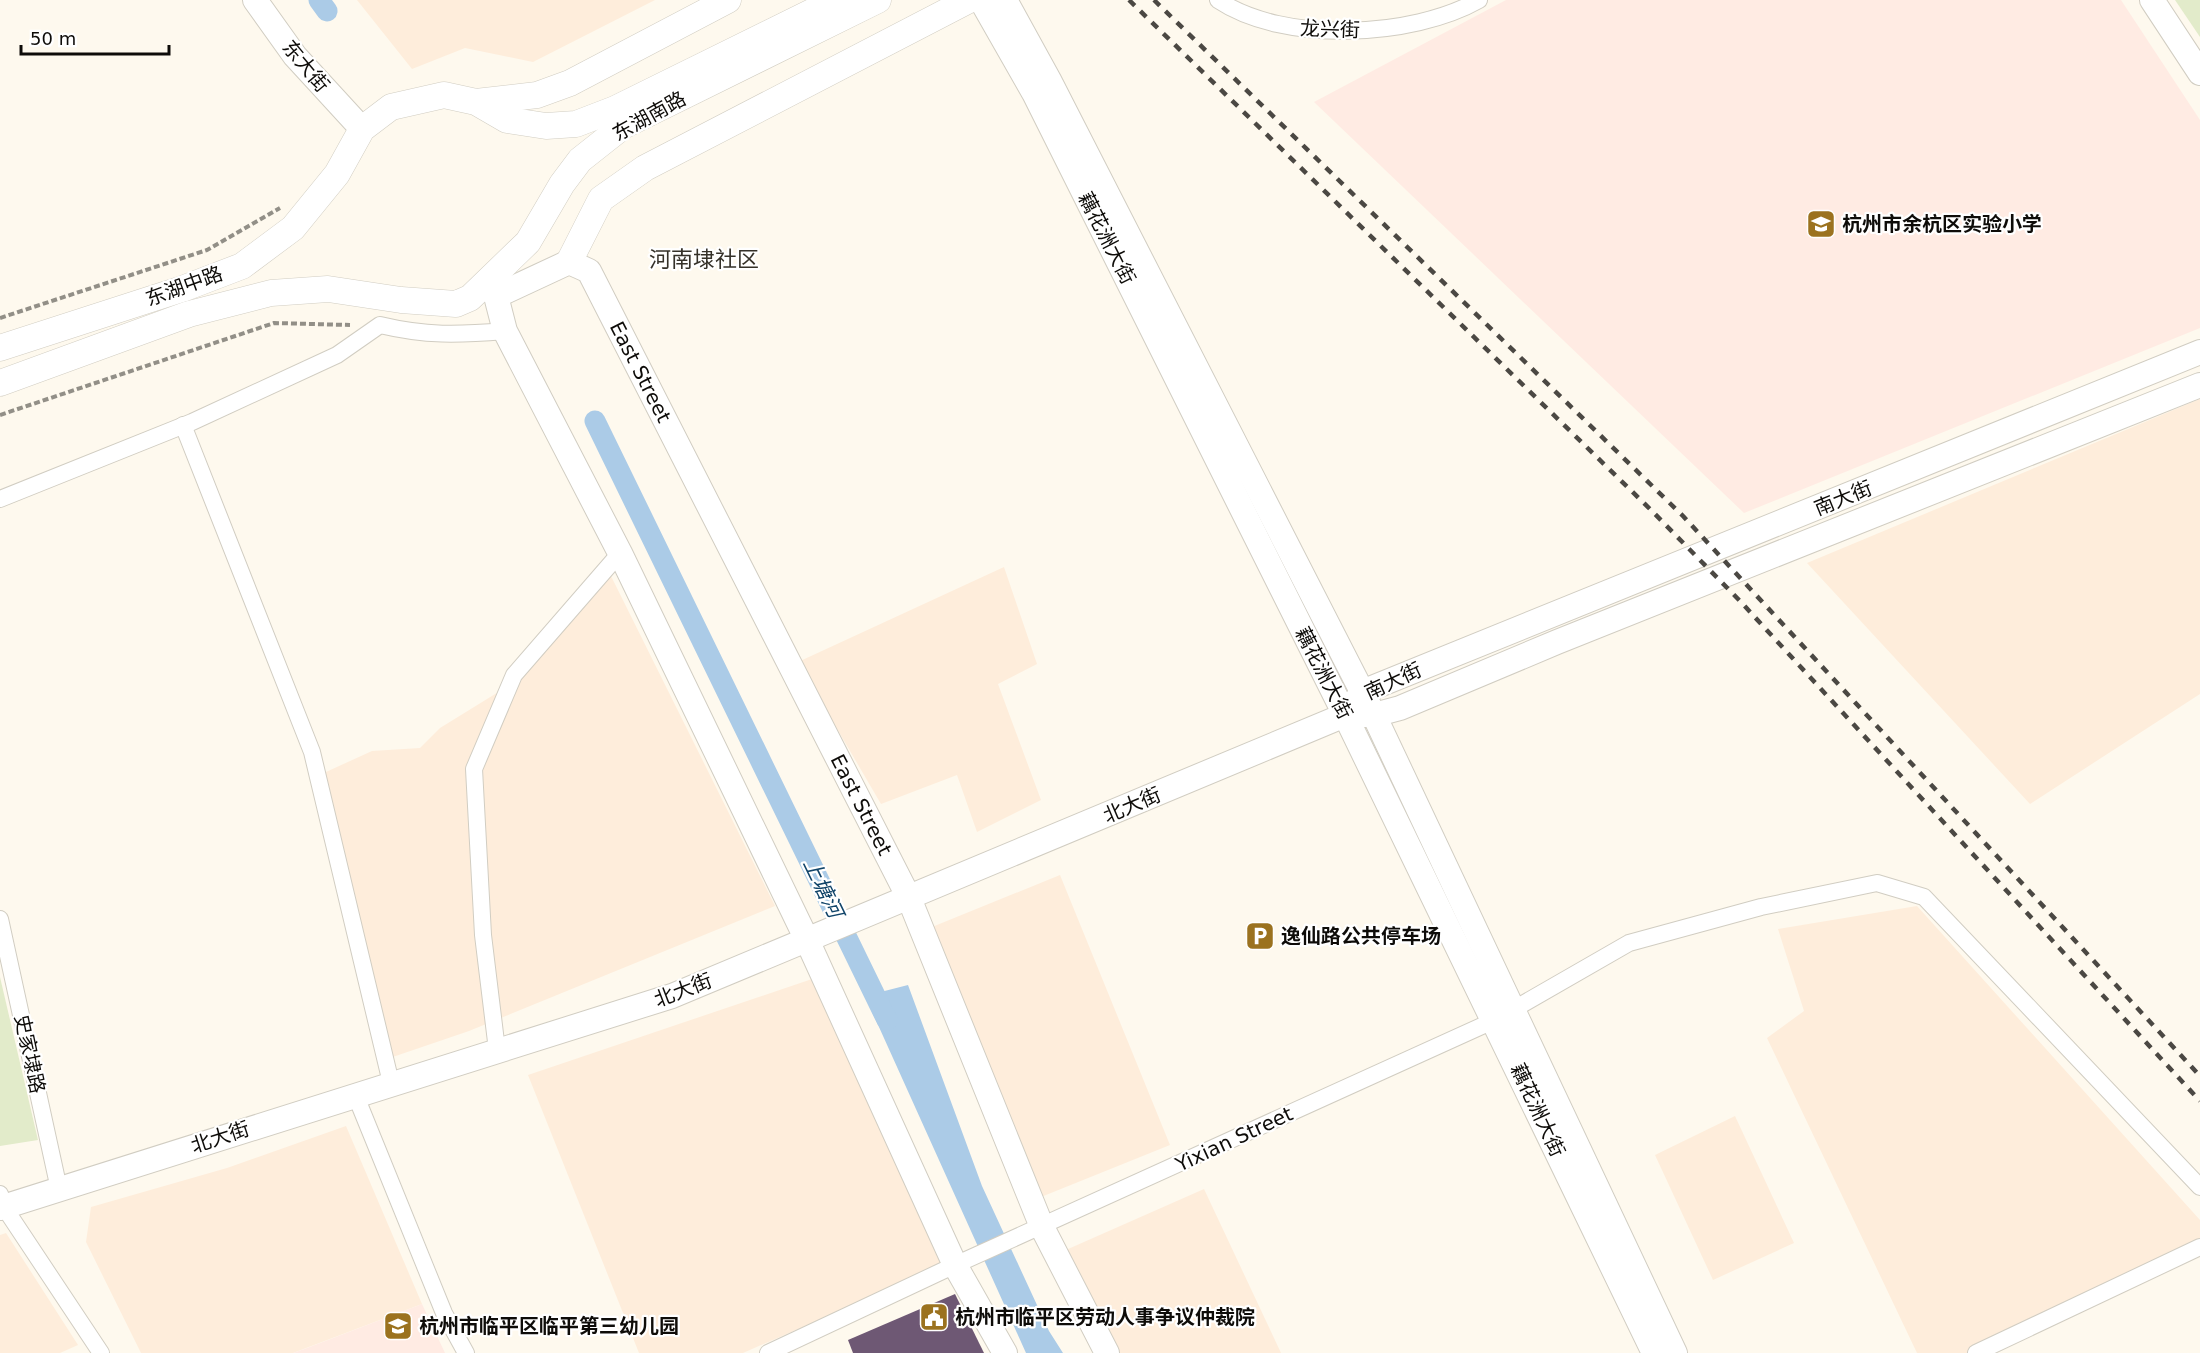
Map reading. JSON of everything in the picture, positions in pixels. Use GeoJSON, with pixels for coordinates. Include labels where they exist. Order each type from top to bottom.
{"type":"FeatureCollection","features":[{"type":"Feature","properties":{"kind":"main road","name":"东大街"},"geometry":{"type":"LineString","coordinates":[[255,0],[295,56],[362,129]]}},
{"type":"Feature","properties":{"kind":"main road"},"geometry":{"type":"LineString","coordinates":[[362,129],[391,107],[444,95],[476,102],[537,95],[570,83],[728,0]]}},
{"type":"Feature","properties":{"kind":"main road","name":"东湖南路"},"geometry":{"type":"LineString","coordinates":[[367,293],[400,300],[456,304],[491,290],[528,242],[562,184],[580,160],[619,117],[836,0]]}},
{"type":"Feature","properties":{"kind":"main road","name":"东湖南路"},"geometry":{"type":"LineString","coordinates":[[476,102],[507,120],[546,126],[619,117],[879,0]]}},
{"type":"Feature","properties":{"kind":"main road"},"geometry":{"type":"LineString","coordinates":[[969,0],[645,168],[601,199],[579,267],[491,290],[505,331],[620,553],[807,940],[956,1265],[1005,1353]]}},
{"type":"Feature","properties":{"kind":"main road","name":"藕花洲大街"},"geometry":{"type":"LineString","coordinates":[[981,0],[1034,93],[1345,715],[1504,1016],[1675,1353]]}},
{"type":"Feature","properties":{"kind":"main road","name":"藕花洲大街"},"geometry":{"type":"LineString","coordinates":[[1005,0],[1049,80],[1374,715],[1504,1016],[1654,1353]]}},
{"type":"Feature","properties":{"kind":"main road"},"geometry":{"type":"LineString","coordinates":[[2152,0],[2200,73]]}},
{"type":"Feature","properties":{"kind":"main road","name":"东湖中路"},"geometry":{"type":"LineString","coordinates":[[0,348],[182,289],[242,266],[293,228],[337,174],[362,129]]}},
{"type":"Feature","properties":{"kind":"main road","name":"East Street"},"geometry":{"type":"LineString","coordinates":[[579,267],[909,898],[1042,1227],[1107,1353]]}},
{"type":"Feature","properties":{"kind":"main road","name":"东湖中路"},"geometry":{"type":"LineString","coordinates":[[0,383],[189,314],[271,293],[328,289],[367,293]]}},
{"type":"Feature","properties":{"kind":"main road","name":"南大街"},"geometry":{"type":"LineString","coordinates":[[1345,715],[1362,692],[2200,352]]}},
{"type":"Feature","properties":{"kind":"main road","name":"南大街"},"geometry":{"type":"LineString","coordinates":[[1345,715],[1374,715],[1400,708],[1568,637],[2200,385]]}},
{"type":"Feature","properties":{"kind":"main road","name":"北大街"},"geometry":{"type":"LineString","coordinates":[[1,1203],[59,1189],[672,996],[1345,715]]}},
{"type":"Feature","properties":{"kind":"street","name":"龙兴街"},"geometry":{"type":"LineString","coordinates":[[1218,0],[1234,10],[1288,27],[1358,32],[1420,21],[1479,0]]}},
{"type":"Feature","properties":{"kind":"street"},"geometry":{"type":"LineString","coordinates":[[0,499],[183,425],[337,355],[380,326],[419,334],[460,335],[505,331]]}},
{"type":"Feature","properties":{"kind":"street"},"geometry":{"type":"LineString","coordinates":[[183,425],[312,752],[391,1083]]}},
{"type":"Feature","properties":{"kind":"street"},"geometry":{"type":"LineString","coordinates":[[497,1050],[483,935],[474,769],[514,675],[620,553]]}},
{"type":"Feature","properties":{"kind":"street","name":"Yixian Street"},"geometry":{"type":"LineString","coordinates":[[768,1353],[1504,1016],[1629,943],[1761,907],[1877,883],[1924,897],[2200,1187]]}},
{"type":"Feature","properties":{"kind":"street","name":"史家埭路"},"geometry":{"type":"LineString","coordinates":[[0,919],[59,1189]]}},
{"type":"Feature","properties":{"kind":"street"},"geometry":{"type":"LineString","coordinates":[[356,1094],[444,1312],[466,1353]]}},
{"type":"Feature","properties":{"kind":"street"},"geometry":{"type":"LineString","coordinates":[[1,1203],[101,1353]]}},
{"type":"Feature","properties":{"kind":"street"},"geometry":{"type":"LineString","coordinates":[[1976,1353],[2200,1247]]}},
{"type":"Feature","properties":{"kind":"path"},"geometry":{"type":"LineString","coordinates":[[0,318],[207,250],[287,203]]}},
{"type":"Feature","properties":{"kind":"path"},"geometry":{"type":"LineString","coordinates":[[0,415],[274,323],[380,326]]}},
{"type":"Feature","properties":{"kind":"shaded area"},"geometry":{"type":"Polygon","coordinates":[[[357,0],[655,0],[533,62],[465,48],[412,69],[357,0]]]}},
{"type":"Feature","properties":{"kind":"shaded area","name":"杭州市余杭区实验小学"},"geometry":{"type":"Polygon","coordinates":[[[1506,0],[2121,0],[2200,120],[2200,328],[1744,513],[1314,102],[1506,0]]]}},
{"type":"Feature","properties":{"kind":"shaded area"},"geometry":{"type":"Polygon","coordinates":[[[2200,399],[2200,694],[2030,804],[1807,563],[2200,399]]]}},
{"type":"Feature","properties":{"kind":"shaded area"},"geometry":{"type":"Polygon","coordinates":[[[1004,567],[1037,664],[998,684],[1041,800],[977,832],[957,775],[881,804],[798,662],[1004,567]]]}},
{"type":"Feature","properties":{"kind":"shaded area"},"geometry":{"type":"Polygon","coordinates":[[[608,570],[775,906],[469,1031],[381,1061],[315,777],[372,751],[420,748],[440,728],[500,691],[608,570]]]}},
{"type":"Feature","properties":{"kind":"shaded area"},"geometry":{"type":"Polygon","coordinates":[[[1060,875],[1170,1145],[1041,1197],[932,927],[1060,875]]]}},
{"type":"Feature","properties":{"kind":"shaded area"},"geometry":{"type":"Polygon","coordinates":[[[1917,906],[2200,1220],[2200,1240],[1969,1353],[1917,1353],[1767,1038],[1804,1011],[1778,929],[1917,906]]]}},
{"type":"Feature","properties":{"kind":"shaded area"},"geometry":{"type":"Polygon","coordinates":[[[812,979],[943,1266],[743,1353],[639,1353],[528,1075],[812,979]]]}},
{"type":"Feature","properties":{"kind":"shaded area"},"geometry":{"type":"Polygon","coordinates":[[[1735,1116],[1794,1243],[1713,1280],[1655,1155],[1735,1116]]]}},
{"type":"Feature","properties":{"kind":"shaded area"},"geometry":{"type":"Polygon","coordinates":[[[346,1126],[422,1304],[293,1353],[141,1353],[86,1242],[91,1207],[227,1168],[346,1126]]]}},
{"type":"Feature","properties":{"kind":"shaded area"},"geometry":{"type":"Polygon","coordinates":[[[1204,1189],[1281,1353],[1112,1353],[1059,1253],[1204,1189]]]}},
{"type":"Feature","properties":{"kind":"shaded area"},"geometry":{"type":"Polygon","coordinates":[[[6,1233],[78,1345],[60,1353],[0,1353],[0,1235],[6,1233]]]}},
{"type":"Feature","properties":{"kind":"shaded area","name":"杭州市临平区临平第三幼儿园"},"geometry":{"type":"Polygon","coordinates":[[[422,1304],[445,1353],[293,1353],[307,1348],[422,1304]]]}},
{"type":"Feature","properties":{"kind":"green space"},"geometry":{"type":"Polygon","coordinates":[[[2175,0],[2200,0],[2200,37],[2175,0]]]}},
{"type":"Feature","properties":{"kind":"green space"},"geometry":{"type":"Polygon","coordinates":[[[0,977],[38,1140],[0,1146],[0,977]]]}},
{"type":"Feature","properties":{"kind":"water"},"geometry":{"type":"Polygon","coordinates":[[[908,985],[982,1186],[1049,1331],[1063,1353],[1026,1353],[865,996],[908,985]]]}},
{"type":"Feature","properties":{"kind":"building","name":"杭州市临平区劳动人事争议仲裁院"},"geometry":{"type":"Polygon","coordinates":[[[955,1294],[984,1353],[853,1353],[848,1340],[955,1294]]]}},
{"type":"Feature","properties":{"kind":"waterway","name":"上塘河"},"geometry":{"type":"LineString","coordinates":[[319,0],[327,11]]}},
{"type":"Feature","properties":{"kind":"waterway","name":"上塘河"},"geometry":{"type":"LineString","coordinates":[[595,421],[887,1020]]}},
{"type":"Feature","properties":{"kind":"railway"},"geometry":{"type":"LineString","coordinates":[[1129,0],[1651,510],[1740,601],[2200,1101]]}},
{"type":"Feature","properties":{"kind":"railway"},"geometry":{"type":"LineString","coordinates":[[1154,0],[1683,516],[2200,1076]]}},
{"type":"Feature","properties":{"kind":"place","name":"杭州市余杭区实验小学"},"geometry":{"type":"Point","coordinates":[1821,224]}},
{"type":"Feature","properties":{"kind":"place","name":"逸仙路公共停车场"},"geometry":{"type":"Point","coordinates":[1260,936]}},
{"type":"Feature","properties":{"kind":"place","name":"杭州市临平区劳动人事争议仲裁院"},"geometry":{"type":"Point","coordinates":[934,1317]}},
{"type":"Feature","properties":{"kind":"place","name":"杭州市临平区临平第三幼儿园"},"geometry":{"type":"Point","coordinates":[398,1326]}},
{"type":"Feature","properties":{"kind":"district","name":"河南埭社区"},"geometry":{"type":"Point","coordinates":[704,259]}}]}
